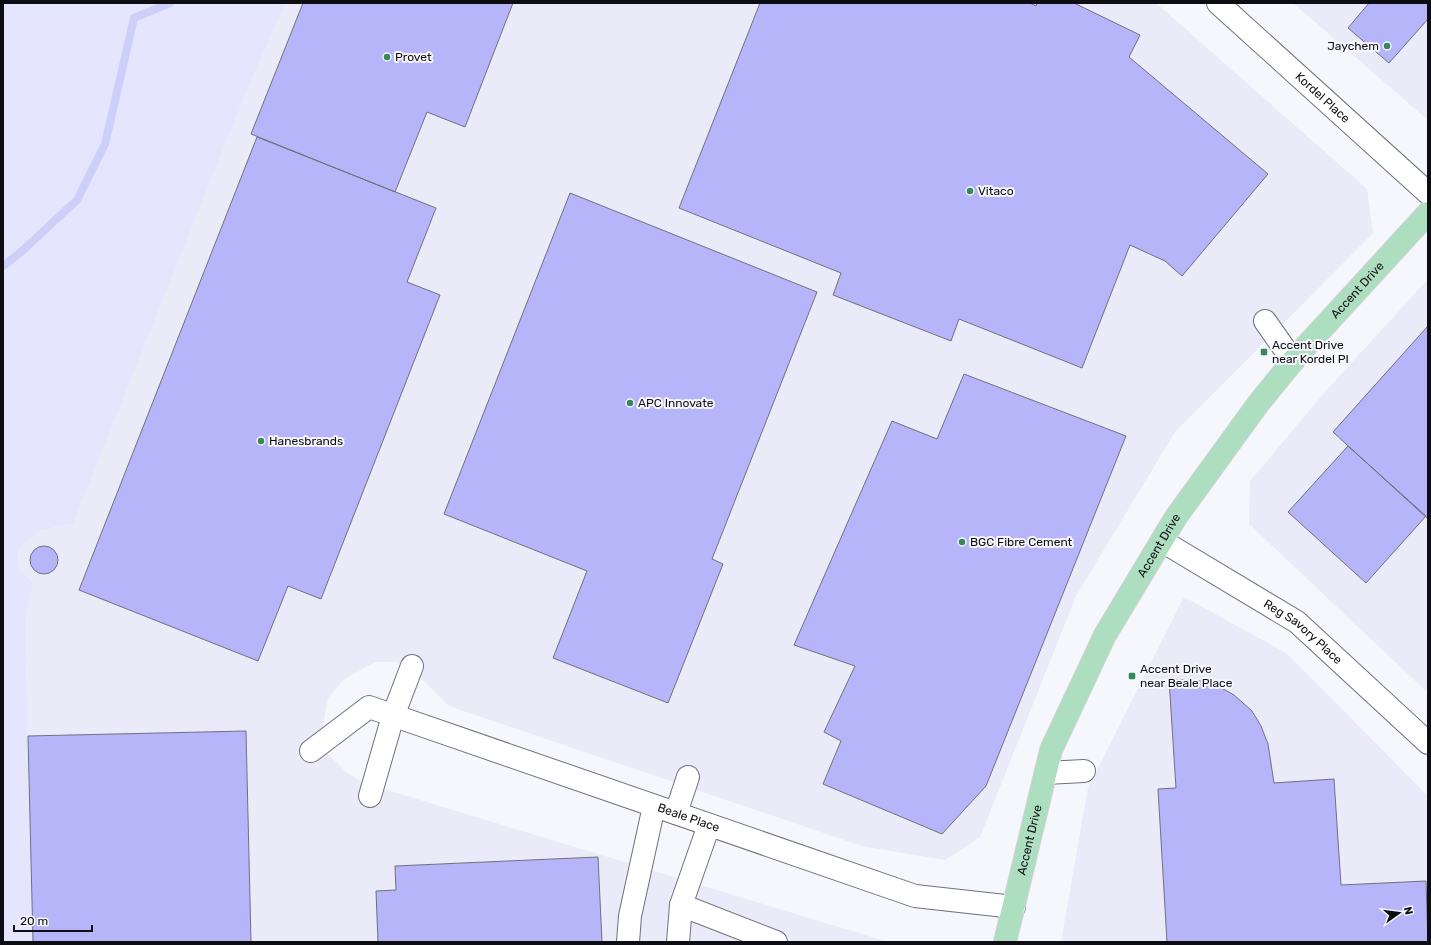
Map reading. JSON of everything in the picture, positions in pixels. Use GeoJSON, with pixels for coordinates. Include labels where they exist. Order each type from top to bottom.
{"type":"FeatureCollection","features":[{"type":"Feature","properties":{"kind":"main road","name":"Accent Drive"},"geometry":{"type":"LineString","coordinates":[[1005,942],[1051,750],[1105,635],[1176,517],[1253,410],[1293,360],[1428,213]]}},
{"type":"Feature","properties":{"kind":"street","name":"Kordel Place"},"geometry":{"type":"LineString","coordinates":[[1218,3],[1428,193]]}},
{"type":"Feature","properties":{"kind":"street"},"geometry":{"type":"LineString","coordinates":[[1265,321],[1293,360]]}},
{"type":"Feature","properties":{"kind":"street","name":"Reg Savory Place"},"geometry":{"type":"LineString","coordinates":[[1162,541],[1297,622],[1425,734]]}},
{"type":"Feature","properties":{"kind":"street"},"geometry":{"type":"LineString","coordinates":[[370,796],[393,716],[412,666]]}},
{"type":"Feature","properties":{"kind":"street","name":"Beale Place"},"geometry":{"type":"LineString","coordinates":[[311,751],[369,707],[915,896],[1014,907]]}},
{"type":"Feature","properties":{"kind":"street"},"geometry":{"type":"LineString","coordinates":[[1046,773],[1084,771]]}},
{"type":"Feature","properties":{"kind":"street"},"geometry":{"type":"LineString","coordinates":[[676,813],[688,777]]}},
{"type":"Feature","properties":{"kind":"street"},"geometry":{"type":"LineString","coordinates":[[628,942],[630,916],[654,806]]}},
{"type":"Feature","properties":{"kind":"street"},"geometry":{"type":"LineString","coordinates":[[678,942],[681,905],[709,825]]}},
{"type":"Feature","properties":{"kind":"street"},"geometry":{"type":"LineString","coordinates":[[681,905],[776,942]]}},
{"type":"Feature","properties":{"kind":"shaded area"},"geometry":{"type":"Polygon","coordinates":[[[3,3],[286,3],[251,81],[73,524],[41,530],[18,549],[19,569],[34,583],[25,619],[33,942],[3,942],[3,3]]]}},
{"type":"Feature","properties":{"kind":"shaded area"},"geometry":{"type":"Polygon","coordinates":[[[286,3],[1156,3],[1367,189],[1373,233],[1175,432],[1076,596],[980,837],[945,860],[862,846],[449,706],[421,678],[396,662],[375,662],[343,680],[328,698],[323,726],[327,753],[347,773],[364,783],[888,942],[33,942],[25,619],[34,583],[19,569],[18,549],[41,530],[73,524],[251,81],[286,3]]]}},
{"type":"Feature","properties":{"kind":"shaded area"},"geometry":{"type":"Polygon","coordinates":[[[1293,3],[1428,3],[1428,120],[1293,3]]]}},
{"type":"Feature","properties":{"kind":"shaded area"},"geometry":{"type":"Polygon","coordinates":[[[1428,279],[1428,693],[1249,524],[1250,481],[1325,392],[1428,279]]]}},
{"type":"Feature","properties":{"kind":"shaded area"},"geometry":{"type":"Polygon","coordinates":[[[1184,597],[1286,653],[1428,796],[1428,942],[1061,942],[1088,788],[1184,597]]]}},
{"type":"Feature","properties":{"kind":"building","name":"Provet"},"geometry":{"type":"Polygon","coordinates":[[[303,3],[513,3],[465,127],[427,112],[395,192],[251,134],[303,3]]]}},
{"type":"Feature","properties":{"kind":"building","name":"Vitaco"},"geometry":{"type":"Polygon","coordinates":[[[760,3],[1030,3],[1036,6],[1037,3],[1074,3],[1140,35],[1129,57],[1268,174],[1182,276],[1165,261],[1130,245],[1082,368],[959,319],[951,341],[833,295],[841,273],[679,208],[760,3]]]}},
{"type":"Feature","properties":{"kind":"building","name":"Jaychem"},"geometry":{"type":"Polygon","coordinates":[[[1369,3],[1428,3],[1428,19],[1389,63],[1348,28],[1369,3]]]}},
{"type":"Feature","properties":{"kind":"building","name":"Hanesbrands"},"geometry":{"type":"Polygon","coordinates":[[[257,137],[436,208],[407,282],[440,295],[321,599],[288,586],[258,661],[79,590],[257,137]]]}},
{"type":"Feature","properties":{"kind":"building","name":"APC Innovate"},"geometry":{"type":"Polygon","coordinates":[[[570,193],[817,292],[712,559],[723,564],[668,703],[553,658],[587,571],[444,514],[570,193]]]}},
{"type":"Feature","properties":{"kind":"building"},"geometry":{"type":"Polygon","coordinates":[[[1428,327],[1428,519],[1333,432],[1428,327]]]}},
{"type":"Feature","properties":{"kind":"building","name":"BGC Fibre Cement"},"geometry":{"type":"Polygon","coordinates":[[[964,374],[1126,436],[986,786],[942,834],[823,784],[841,741],[824,732],[855,666],[794,645],[892,421],[937,439],[964,374]]]}},
{"type":"Feature","properties":{"kind":"building"},"geometry":{"type":"Polygon","coordinates":[[[1348,446],[1426,516],[1366,583],[1288,512],[1348,446]]]}},
{"type":"Feature","properties":{"kind":"building"},"geometry":{"type":"Polygon","coordinates":[[[44,546],[54,550],[58,560],[54,570],[44,574],[34,570],[30,560],[34,550],[44,546]]]}},
{"type":"Feature","properties":{"kind":"building"},"geometry":{"type":"Polygon","coordinates":[[[1169,679],[1201,681],[1218,686],[1234,695],[1252,711],[1261,726],[1268,744],[1274,783],[1334,779],[1341,885],[1426,881],[1428,942],[1167,942],[1158,789],[1176,788],[1169,679]]]}},
{"type":"Feature","properties":{"kind":"building"},"geometry":{"type":"Polygon","coordinates":[[[246,731],[251,942],[33,942],[28,736],[246,731]]]}},
{"type":"Feature","properties":{"kind":"building"},"geometry":{"type":"Polygon","coordinates":[[[598,857],[602,942],[378,942],[376,891],[396,890],[395,866],[598,857]]]}},
{"type":"Feature","properties":{"kind":"waterway"},"geometry":{"type":"LineString","coordinates":[[3,266],[21,252],[77,200],[105,144],[134,18],[170,3]]}},
{"type":"Feature","properties":{"kind":"place","name":"Jaychem"},"geometry":{"type":"Point","coordinates":[1387,46]}},
{"type":"Feature","properties":{"kind":"place","name":"Provet"},"geometry":{"type":"Point","coordinates":[387,57]}},
{"type":"Feature","properties":{"kind":"place","name":"Vitaco"},"geometry":{"type":"Point","coordinates":[970,191]}},
{"type":"Feature","properties":{"kind":"place","name":"Accent Drive near Kordel PI"},"geometry":{"type":"Point","coordinates":[1264,352]}},
{"type":"Feature","properties":{"kind":"place","name":"APC Innovate"},"geometry":{"type":"Point","coordinates":[630,403]}},
{"type":"Feature","properties":{"kind":"place","name":"Hanesbrands"},"geometry":{"type":"Point","coordinates":[261,441]}},
{"type":"Feature","properties":{"kind":"place","name":"BGC Fibre Cement"},"geometry":{"type":"Point","coordinates":[962,542]}},
{"type":"Feature","properties":{"kind":"place","name":"Accent Drive near Beale Place"},"geometry":{"type":"Point","coordinates":[1132,676]}}]}
